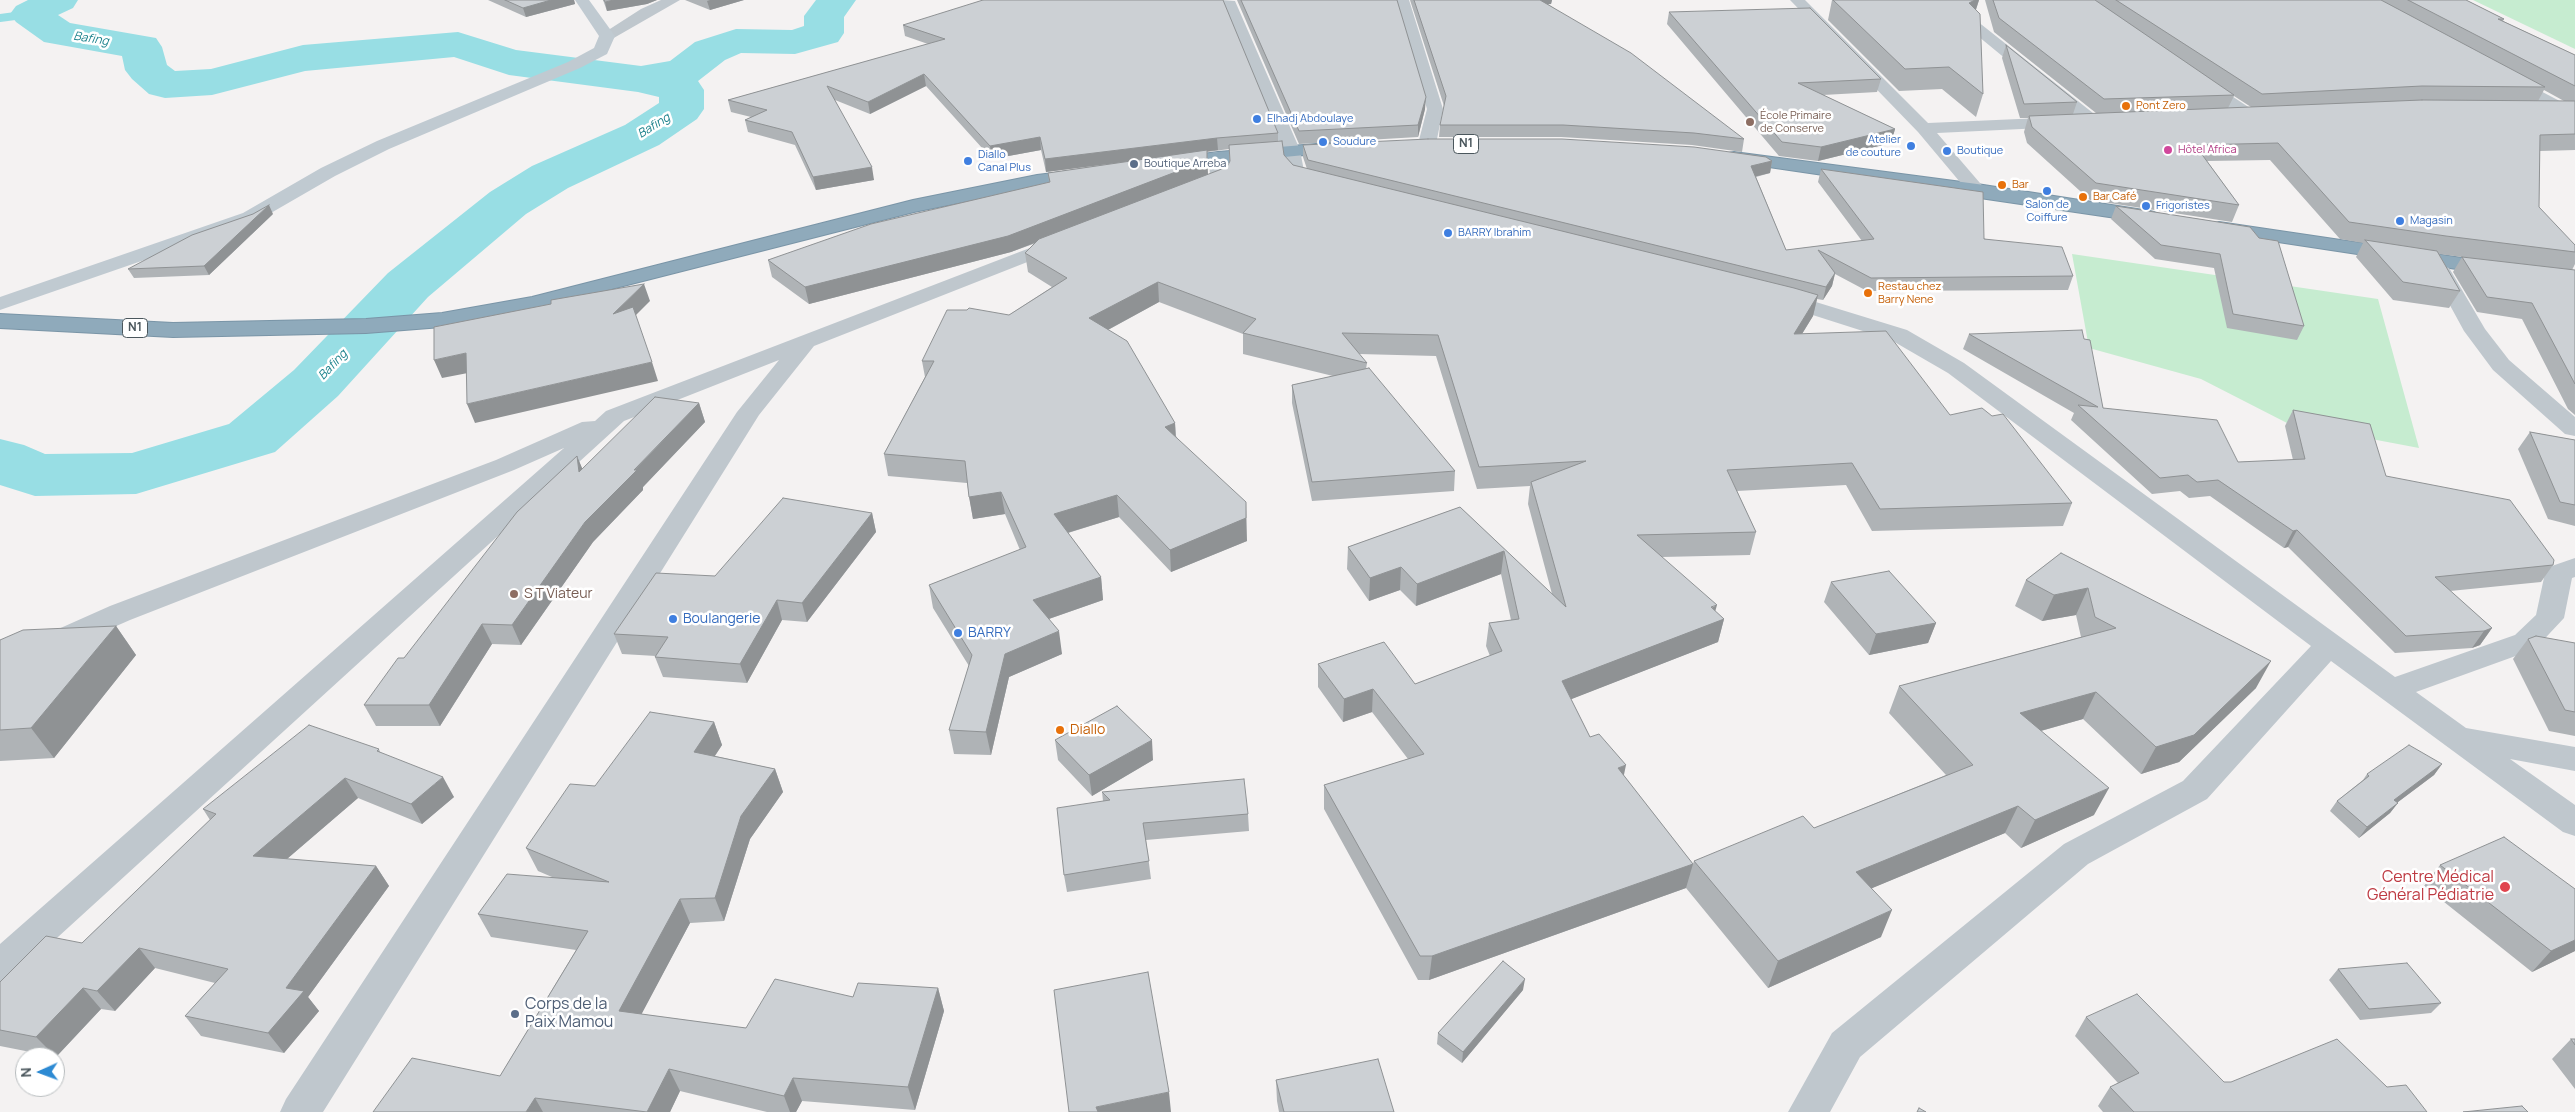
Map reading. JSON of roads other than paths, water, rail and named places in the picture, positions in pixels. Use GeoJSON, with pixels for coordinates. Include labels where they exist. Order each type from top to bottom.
{"type":"FeatureCollection","features":[{"type":"Feature","properties":{"kind":"highway"},"geometry":{"type":"LineString","coordinates":[[1151,166],[1218,157],[1360,146]]}},
{"type":"Feature","properties":{"kind":"highway"},"geometry":{"type":"LineString","coordinates":[[1712,154],[1977,190],[2173,221]]}},
{"type":"Feature","properties":{"kind":"highway","name":"N1"},"geometry":{"type":"LineString","coordinates":[[0,321],[173,330],[366,326],[442,320],[533,304],[913,206],[1037,181],[1104,172]]}},
{"type":"Feature","properties":{"kind":"highway"},"geometry":{"type":"LineString","coordinates":[[2202,225],[2436,262],[2516,272]]}},
{"type":"Feature","properties":{"kind":"main road"},"geometry":{"type":"LineString","coordinates":[[0,304],[250,217],[328,172],[383,145],[574,65],[601,50],[606,36],[582,0]]}},
{"type":"Feature","properties":{"kind":"street"},"geometry":{"type":"LineString","coordinates":[[606,36],[646,12],[673,0]]}},
{"type":"Feature","properties":{"kind":"street"},"geometry":{"type":"LineString","coordinates":[[1402,0],[1435,109],[1427,144]]}},
{"type":"Feature","properties":{"kind":"street"},"geometry":{"type":"LineString","coordinates":[[1797,0],[1924,128],[1977,190]]}},
{"type":"Feature","properties":{"kind":"street"},"geometry":{"type":"LineString","coordinates":[[1228,1],[1292,150],[1295,173],[1300,178],[1346,191]]}},
{"type":"Feature","properties":{"kind":"street"},"geometry":{"type":"LineString","coordinates":[[1972,24],[2092,121]]}},
{"type":"Feature","properties":{"kind":"street"},"geometry":{"type":"LineString","coordinates":[[2187,73],[2250,116]]}},
{"type":"Feature","properties":{"kind":"street"},"geometry":{"type":"LineString","coordinates":[[2497,73],[2572,112]]}},
{"type":"Feature","properties":{"kind":"street"},"geometry":{"type":"LineString","coordinates":[[2528,110],[2572,112]]}},
{"type":"Feature","properties":{"kind":"street"},"geometry":{"type":"LineString","coordinates":[[2221,117],[2269,116]]}},
{"type":"Feature","properties":{"kind":"street"},"geometry":{"type":"LineString","coordinates":[[1924,128],[2112,121]]}},
{"type":"Feature","properties":{"kind":"street"},"geometry":{"type":"LineString","coordinates":[[1174,198],[1220,180],[1218,157]]}},
{"type":"Feature","properties":{"kind":"street"},"geometry":{"type":"LineString","coordinates":[[0,667],[120,613],[505,465],[615,416],[1082,234]]}},
{"type":"Feature","properties":{"kind":"street"},"geometry":{"type":"LineString","coordinates":[[2436,262],[2475,331],[2500,365],[2574,429]]}},
{"type":"Feature","properties":{"kind":"street"},"geometry":{"type":"LineString","coordinates":[[1759,292],[1798,302],[1899,336],[1956,368],[2390,690],[2575,823]]}},
{"type":"Feature","properties":{"kind":"street"},"geometry":{"type":"LineString","coordinates":[[300,1112],[749,412],[806,341]]}},
{"type":"Feature","properties":{"kind":"street"},"geometry":{"type":"LineString","coordinates":[[0,967],[615,416]]}},
{"type":"Feature","properties":{"kind":"street"},"geometry":{"type":"LineString","coordinates":[[2390,690],[2526,642],[2550,618],[2559,573],[2575,567]]}},
{"type":"Feature","properties":{"kind":"street"},"geometry":{"type":"LineString","coordinates":[[1808,1112],[1846,1045],[2076,854],[2195,790],[2329,645]]}},
{"type":"Feature","properties":{"kind":"street"},"geometry":{"type":"LineString","coordinates":[[2456,737],[2575,759]]}},
{"type":"Feature","properties":{"kind":"waterway","name":"Bafing"},"geometry":{"type":"LineString","coordinates":[[59,0],[30,14],[58,33],[141,47],[147,70],[165,85],[212,82],[303,58],[458,44],[509,62],[641,79]]}},
{"type":"Feature","properties":{"kind":"waterway"},"geometry":{"type":"LineString","coordinates":[[641,79],[683,72],[710,51],[736,41],[795,42],[824,33],[824,16],[837,0]]}},
{"type":"Feature","properties":{"kind":"waterway"},"geometry":{"type":"LineString","coordinates":[[0,18],[30,14]]}},
{"type":"Feature","properties":{"kind":"waterway","name":"Bafing"},"geometry":{"type":"LineString","coordinates":[[0,459],[35,475],[136,473],[252,438],[316,383],[408,285],[508,203],[550,177],[642,135],[681,109],[682,90],[641,79]]}},
{"type":"Feature","properties":{"kind":"place","name":"Pont Zero"},"geometry":{"type":"Point","coordinates":[2126,106]}},
{"type":"Feature","properties":{"kind":"place","name":"Elhadj Abdoulaye"},"geometry":{"type":"Point","coordinates":[1257,119]}},
{"type":"Feature","properties":{"kind":"place","name":"École Primaire de Conserve"},"geometry":{"type":"Point","coordinates":[1750,122]}},
{"type":"Feature","properties":{"kind":"place","name":"Soudure"},"geometry":{"type":"Point","coordinates":[1323,142]}},
{"type":"Feature","properties":{"kind":"place","name":"Atelier de couture"},"geometry":{"type":"Point","coordinates":[1911,146]}},
{"type":"Feature","properties":{"kind":"place","name":"Hôtel Africa"},"geometry":{"type":"Point","coordinates":[2168,150]}},
{"type":"Feature","properties":{"kind":"place","name":"Boutique"},"geometry":{"type":"Point","coordinates":[1947,151]}},
{"type":"Feature","properties":{"kind":"place","name":"Diallo Canal Plus"},"geometry":{"type":"Point","coordinates":[968,161]}},
{"type":"Feature","properties":{"kind":"place","name":"Boutique Arreba"},"geometry":{"type":"Point","coordinates":[1134,164]}},
{"type":"Feature","properties":{"kind":"place","name":"Bar"},"geometry":{"type":"Point","coordinates":[2002,185]}},
{"type":"Feature","properties":{"kind":"place","name":"Salon de Coiffure"},"geometry":{"type":"Point","coordinates":[2047,191]}},
{"type":"Feature","properties":{"kind":"place","name":"Bar Café"},"geometry":{"type":"Point","coordinates":[2083,197]}},
{"type":"Feature","properties":{"kind":"place","name":"Frigoristes"},"geometry":{"type":"Point","coordinates":[2146,206]}},
{"type":"Feature","properties":{"kind":"place","name":"Magasin"},"geometry":{"type":"Point","coordinates":[2400,221]}},
{"type":"Feature","properties":{"kind":"place","name":"BARRY Ibrahim"},"geometry":{"type":"Point","coordinates":[1448,233]}},
{"type":"Feature","properties":{"kind":"place","name":"Restau chez Barry Nene"},"geometry":{"type":"Point","coordinates":[1868,293]}},
{"type":"Feature","properties":{"kind":"place","name":"S T Viateur"},"geometry":{"type":"Point","coordinates":[514,594]}},
{"type":"Feature","properties":{"kind":"place","name":"Boulangerie"},"geometry":{"type":"Point","coordinates":[673,619]}},
{"type":"Feature","properties":{"kind":"place","name":"BARRY"},"geometry":{"type":"Point","coordinates":[958,633]}},
{"type":"Feature","properties":{"kind":"place","name":"Diallo"},"geometry":{"type":"Point","coordinates":[1060,730]}},
{"type":"Feature","properties":{"kind":"place","name":"Centre Médical Général Pédiatrie"},"geometry":{"type":"Point","coordinates":[2505,887]}},
{"type":"Feature","properties":{"kind":"place","name":"Corps de la Paix Mamou"},"geometry":{"type":"Point","coordinates":[515,1014]}}]}
